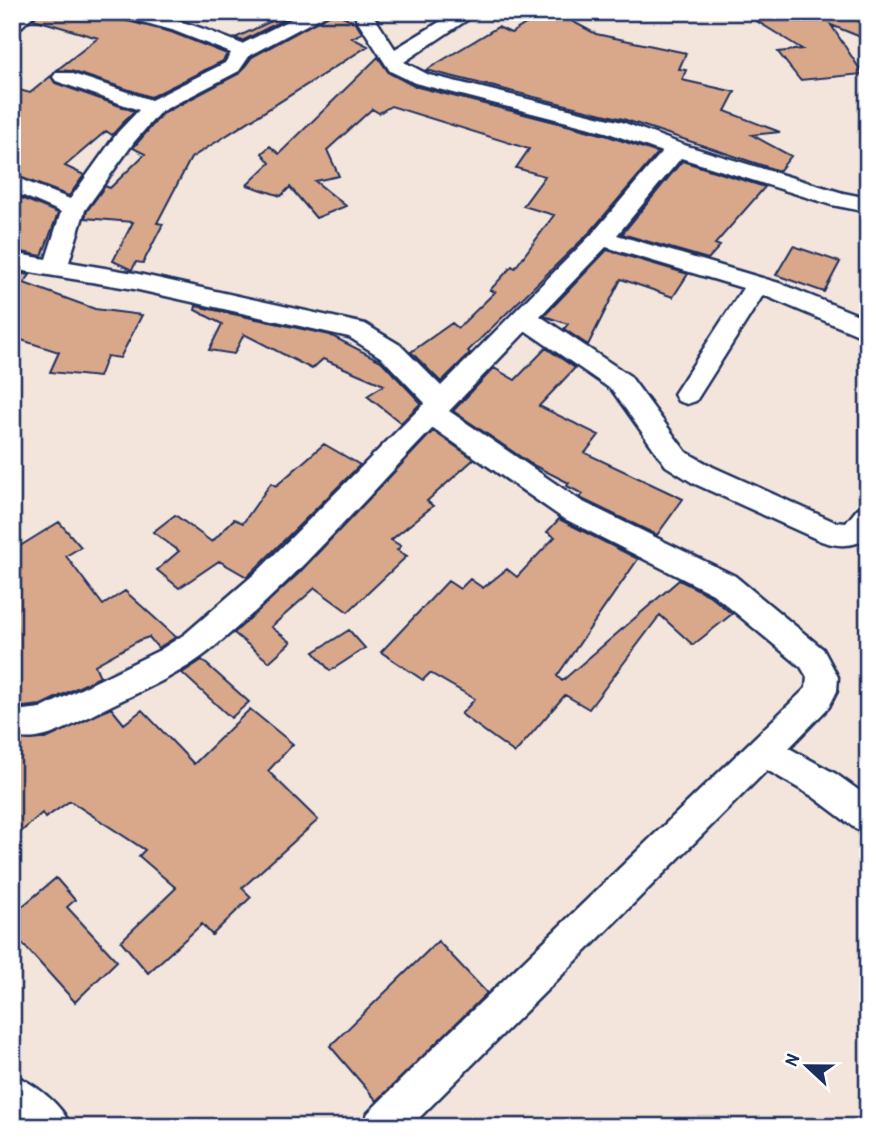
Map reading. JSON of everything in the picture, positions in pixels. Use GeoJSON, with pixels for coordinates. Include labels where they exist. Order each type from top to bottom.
{"type":"FeatureCollection","features":[{"type":"Feature","properties":{"kind":"street"},"geometry":{"type":"LineString","coordinates":[[12,25],[28,12]]}},
{"type":"Feature","properties":{"kind":"street"},"geometry":{"type":"LineString","coordinates":[[127,12],[179,26],[243,51]]}},
{"type":"Feature","properties":{"kind":"street"},"geometry":{"type":"LineString","coordinates":[[55,269],[74,209],[126,137],[153,108],[232,67],[243,51],[322,12]]}},
{"type":"Feature","properties":{"kind":"street"},"geometry":{"type":"LineString","coordinates":[[361,12],[392,60],[407,72],[437,84],[614,127],[676,150],[840,200],[868,205]]}},
{"type":"Feature","properties":{"kind":"street"},"geometry":{"type":"LineString","coordinates":[[392,60],[470,12]]}},
{"type":"Feature","properties":{"kind":"street"},"geometry":{"type":"LineString","coordinates":[[63,77],[153,108]]}},
{"type":"Feature","properties":{"kind":"street"},"geometry":{"type":"LineString","coordinates":[[12,721],[22,725],[46,722],[171,660],[196,643],[270,579],[601,238],[676,150]]}},
{"type":"Feature","properties":{"kind":"street"},"geometry":{"type":"LineString","coordinates":[[12,183],[74,209]]}},
{"type":"Feature","properties":{"kind":"street"},"geometry":{"type":"LineString","coordinates":[[601,238],[822,305],[868,330]]}},
{"type":"Feature","properties":{"kind":"street"},"geometry":{"type":"LineString","coordinates":[[12,261],[134,281],[356,330],[372,336],[388,348],[435,407],[571,509],[685,563],[724,585],[811,658],[823,673],[824,685],[818,697],[382,1127]]}},
{"type":"Feature","properties":{"kind":"street"},"geometry":{"type":"LineString","coordinates":[[687,394],[757,285]]}},
{"type":"Feature","properties":{"kind":"street"},"geometry":{"type":"LineString","coordinates":[[523,317],[621,383],[676,459],[703,475],[831,533],[849,536],[856,533],[868,516]]}},
{"type":"Feature","properties":{"kind":"street"},"geometry":{"type":"LineString","coordinates":[[765,751],[824,785],[868,818]]}},
{"type":"Feature","properties":{"kind":"street"},"geometry":{"type":"LineString","coordinates":[[12,1094],[51,1127]]}},
{"type":"Feature","properties":{"kind":"building"},"geometry":{"type":"Polygon","coordinates":[[[40,12],[116,12],[119,19],[171,32],[227,54],[223,61],[151,97],[71,71],[57,70],[98,38],[33,19],[40,12]]]}},
{"type":"Feature","properties":{"kind":"building"},"geometry":{"type":"Polygon","coordinates":[[[291,12],[299,12],[242,41],[235,38],[291,12]]]}},
{"type":"Feature","properties":{"kind":"building"},"geometry":{"type":"Polygon","coordinates":[[[334,12],[355,22],[362,33],[352,38],[368,46],[191,158],[157,223],[163,224],[143,263],[136,262],[132,270],[113,261],[133,222],[85,218],[87,211],[105,186],[110,188],[145,154],[133,148],[162,114],[240,73],[252,57],[334,12]]]}},
{"type":"Feature","properties":{"kind":"building"},"geometry":{"type":"Polygon","coordinates":[[[545,12],[555,12],[596,34],[686,53],[679,69],[686,70],[682,80],[735,92],[725,111],[780,132],[752,135],[791,156],[779,171],[623,119],[426,70],[498,27],[511,33],[545,12]]]}},
{"type":"Feature","properties":{"kind":"building"},"geometry":{"type":"Polygon","coordinates":[[[742,12],[868,12],[868,40],[831,25],[863,74],[800,80],[778,52],[802,49],[742,12]]]}},
{"type":"Feature","properties":{"kind":"building"},"geometry":{"type":"Polygon","coordinates":[[[378,57],[389,73],[414,86],[605,135],[658,153],[591,231],[468,351],[470,353],[441,382],[411,352],[452,323],[458,328],[495,292],[490,290],[512,266],[515,268],[554,215],[523,206],[545,176],[516,168],[529,149],[391,106],[379,113],[372,109],[327,150],[339,176],[315,181],[346,206],[316,218],[290,187],[281,196],[247,185],[270,163],[262,153],[270,146],[279,154],[378,57]]]}},
{"type":"Feature","properties":{"kind":"building"},"geometry":{"type":"Polygon","coordinates":[[[51,76],[55,83],[134,111],[112,135],[106,131],[65,166],[84,175],[69,196],[12,174],[12,88],[30,93],[51,76]]]}},
{"type":"Feature","properties":{"kind":"building"},"geometry":{"type":"Polygon","coordinates":[[[682,161],[765,187],[715,244],[720,246],[708,259],[622,234],[682,161]]]}},
{"type":"Feature","properties":{"kind":"building"},"geometry":{"type":"Polygon","coordinates":[[[12,194],[58,213],[42,256],[12,250],[12,194]]]}},
{"type":"Feature","properties":{"kind":"building"},"geometry":{"type":"Polygon","coordinates":[[[793,246],[840,262],[824,292],[776,275],[793,246]]]}},
{"type":"Feature","properties":{"kind":"building"},"geometry":{"type":"Polygon","coordinates":[[[607,250],[688,274],[673,297],[621,279],[588,345],[564,329],[568,324],[544,316],[607,250]]]}},
{"type":"Feature","properties":{"kind":"building"},"geometry":{"type":"Polygon","coordinates":[[[12,272],[30,275],[24,283],[95,309],[142,315],[120,358],[107,356],[99,377],[50,372],[59,352],[12,337],[12,272]]]}},
{"type":"Feature","properties":{"kind":"building"},"geometry":{"type":"Polygon","coordinates":[[[196,306],[330,335],[381,361],[421,403],[401,423],[367,396],[384,385],[323,359],[312,369],[244,334],[234,354],[209,350],[222,324],[195,310],[196,306]]]}},
{"type":"Feature","properties":{"kind":"building"},"geometry":{"type":"Polygon","coordinates":[[[546,348],[575,368],[539,406],[599,435],[585,453],[683,499],[657,535],[582,499],[580,497],[583,494],[567,486],[569,483],[531,464],[453,411],[494,368],[515,380],[546,348]]]}},
{"type":"Feature","properties":{"kind":"building"},"geometry":{"type":"Polygon","coordinates":[[[433,431],[474,459],[427,501],[433,506],[391,540],[401,546],[397,550],[407,556],[348,612],[315,588],[271,627],[291,642],[269,662],[234,633],[298,574],[433,431]]]}},
{"type":"Feature","properties":{"kind":"building"},"geometry":{"type":"Polygon","coordinates":[[[324,444],[360,465],[247,577],[219,561],[179,588],[157,570],[179,551],[153,532],[175,515],[212,542],[234,519],[243,523],[271,483],[276,486],[324,444]]]}},
{"type":"Feature","properties":{"kind":"building"},"geometry":{"type":"Polygon","coordinates":[[[559,519],[638,559],[557,676],[562,681],[679,580],[709,595],[732,614],[693,645],[660,615],[589,709],[565,695],[515,753],[461,714],[475,699],[430,673],[423,680],[381,652],[448,581],[460,589],[470,579],[483,588],[507,569],[517,577],[555,537],[547,532],[559,519]]]}},
{"type":"Feature","properties":{"kind":"building"},"geometry":{"type":"Polygon","coordinates":[[[59,522],[81,547],[66,556],[103,605],[125,591],[176,637],[158,648],[149,637],[140,640],[95,665],[100,677],[41,705],[12,705],[12,551],[59,522]]]}},
{"type":"Feature","properties":{"kind":"building"},"geometry":{"type":"Polygon","coordinates":[[[349,630],[365,648],[330,671],[314,652],[349,630]]]}},
{"type":"Feature","properties":{"kind":"building"},"geometry":{"type":"Polygon","coordinates":[[[202,660],[249,702],[231,718],[182,673],[202,660]]]}},
{"type":"Feature","properties":{"kind":"building"},"geometry":{"type":"Polygon","coordinates":[[[111,708],[124,724],[142,710],[194,764],[250,709],[293,744],[268,771],[318,820],[242,888],[251,897],[212,935],[202,924],[148,973],[121,941],[176,888],[139,856],[145,850],[70,801],[45,818],[42,813],[12,840],[12,739],[46,739],[111,708]]]}},
{"type":"Feature","properties":{"kind":"building"},"geometry":{"type":"Polygon","coordinates":[[[56,878],[75,900],[67,907],[117,961],[75,1002],[12,932],[12,915],[56,878]]]}},
{"type":"Feature","properties":{"kind":"building"},"geometry":{"type":"Polygon","coordinates":[[[438,941],[487,993],[377,1101],[330,1046],[438,941]]]}}]}
